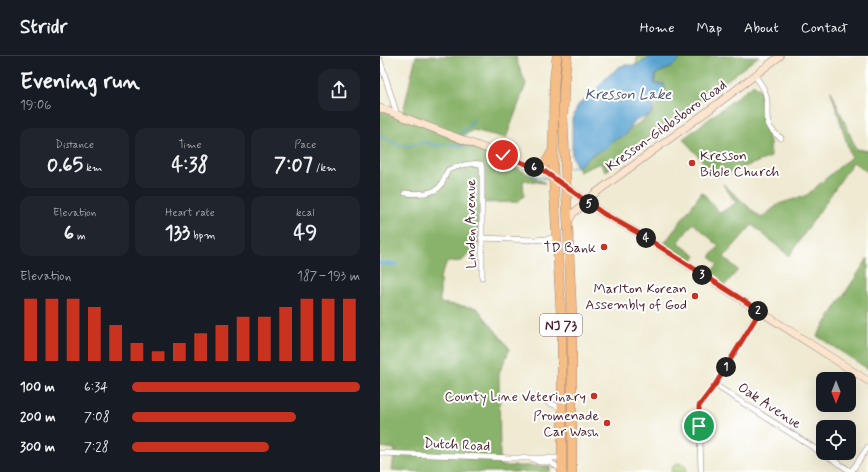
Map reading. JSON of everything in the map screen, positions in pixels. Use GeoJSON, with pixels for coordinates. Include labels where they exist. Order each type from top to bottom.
{"type":"FeatureCollection","features":[{"type":"Feature","properties":{"kind":"highway","name":"NJ 73"},"geometry":{"type":"LineString","coordinates":[[557,56],[554,83],[553,178],[562,331],[562,458],[566,472]]}},
{"type":"Feature","properties":{"kind":"highway","name":"NJ 73"},"geometry":{"type":"LineString","coordinates":[[566,472],[572,317],[563,116],[564,84],[568,56]]}},
{"type":"Feature","properties":{"kind":"highway"},"geometry":{"type":"LineString","coordinates":[[532,166],[540,166],[545,163],[554,149]]}},
{"type":"Feature","properties":{"kind":"street","name":"Kresson-Gibbsboro Road"},"geometry":{"type":"LineString","coordinates":[[568,225],[573,213],[587,202],[594,194],[780,56]]}},
{"type":"Feature","properties":{"kind":"street"},"geometry":{"type":"LineString","coordinates":[[380,60],[397,115]]}},
{"type":"Feature","properties":{"kind":"street"},"geometry":{"type":"LineString","coordinates":[[754,75],[765,93],[769,126],[772,132],[781,138]]}},
{"type":"Feature","properties":{"kind":"street"},"geometry":{"type":"LineString","coordinates":[[380,108],[544,171],[587,202],[640,234],[868,380]]}},
{"type":"Feature","properties":{"kind":"street","name":"Linden Avenue"},"geometry":{"type":"LineString","coordinates":[[405,193],[416,194],[432,192],[441,185],[448,170],[465,165],[481,164],[482,277]]}},
{"type":"Feature","properties":{"kind":"street"},"geometry":{"type":"LineString","coordinates":[[481,238],[535,240],[557,238]]}},
{"type":"Feature","properties":{"kind":"street"},"geometry":{"type":"LineString","coordinates":[[701,472],[699,406],[715,385],[760,311]]}},
{"type":"Feature","properties":{"kind":"street","name":"Oak Avenue"},"geometry":{"type":"LineString","coordinates":[[715,385],[851,472]]}},
{"type":"Feature","properties":{"kind":"street"},"geometry":{"type":"LineString","coordinates":[[562,393],[547,402],[557,406],[562,411]]}},
{"type":"Feature","properties":{"kind":"street"},"geometry":{"type":"LineString","coordinates":[[851,472],[868,447]]}},
{"type":"Feature","properties":{"kind":"street","name":"Dutch Road"},"geometry":{"type":"LineString","coordinates":[[380,453],[562,458]]}},
{"type":"Feature","properties":{"kind":"street","name":"Dutch Road"},"geometry":{"type":"LineString","coordinates":[[532,458],[539,462],[550,462],[566,472]]}},
{"type":"Feature","properties":{"kind":"green space"},"geometry":{"type":"Polygon","coordinates":[[[416,56],[516,56],[526,84],[506,138],[473,130],[460,138],[545,183],[523,180],[524,196],[517,202],[480,203],[478,245],[462,261],[447,262],[440,277],[440,303],[477,308],[510,349],[499,373],[500,466],[550,466],[550,472],[421,472],[392,470],[395,449],[380,447],[380,109],[402,117],[416,56]]]}},
{"type":"Feature","properties":{"kind":"green space"},"geometry":{"type":"Polygon","coordinates":[[[638,56],[651,56],[636,65],[638,56]]]}},
{"type":"Feature","properties":{"kind":"green space"},"geometry":{"type":"Polygon","coordinates":[[[684,56],[759,56],[606,171],[600,163],[579,172],[577,166],[650,115],[666,93],[664,84],[654,84],[656,73],[684,56]]]}},
{"type":"Feature","properties":{"kind":"green space"},"geometry":{"type":"Polygon","coordinates":[[[754,84],[761,91],[760,94],[763,118],[770,142],[771,157],[717,177],[683,139],[754,84]]]}},
{"type":"Feature","properties":{"kind":"green space"},"geometry":{"type":"Polygon","coordinates":[[[831,91],[856,149],[868,151],[868,172],[853,162],[789,256],[752,225],[724,257],[738,270],[724,286],[710,273],[718,264],[710,257],[719,246],[693,223],[678,243],[696,256],[690,264],[664,244],[702,192],[720,213],[736,203],[723,184],[761,218],[779,204],[807,195],[851,157],[831,91]]]}},
{"type":"Feature","properties":{"kind":"green space"},"geometry":{"type":"Polygon","coordinates":[[[868,258],[868,369],[817,336],[868,258]]]}},
{"type":"Feature","properties":{"kind":"green space"},"geometry":{"type":"Polygon","coordinates":[[[678,463],[685,465],[687,472],[671,472],[673,466],[678,463]]]}},
{"type":"Feature","properties":{"kind":"water","name":"Kresson Lake"},"geometry":{"type":"Polygon","coordinates":[[[652,56],[683,56],[672,67],[656,74],[654,84],[664,84],[665,94],[658,97],[650,115],[635,121],[624,137],[615,139],[605,149],[593,154],[579,166],[576,166],[572,156],[572,119],[578,105],[593,93],[607,77],[619,67],[624,65],[636,65],[652,56]]]}},
{"type":"Feature","properties":{"kind":"waterway"},"geometry":{"type":"LineString","coordinates":[[459,135],[474,119]]}},
{"type":"Feature","properties":{"kind":"waterway"},"geometry":{"type":"LineString","coordinates":[[380,135],[389,141],[400,145],[409,146],[425,142],[436,146],[449,144],[461,146],[469,145]]}},
{"type":"Feature","properties":{"kind":"waterway"},"geometry":{"type":"LineString","coordinates":[[489,153],[498,157]]}},
{"type":"Feature","properties":{"kind":"waterway"},"geometry":{"type":"LineString","coordinates":[[502,158],[510,163],[528,169],[533,175],[546,178]]}},
{"type":"Feature","properties":{"kind":"waterway"},"geometry":{"type":"LineString","coordinates":[[570,168],[577,166]]}},
{"type":"Feature","properties":{"kind":"waterway"},"geometry":{"type":"LineString","coordinates":[[380,263],[396,264]]}},
{"type":"Feature","properties":{"kind":"place","name":"Kresson Bible Church"},"geometry":{"type":"Point","coordinates":[692,163]}},
{"type":"Feature","properties":{"kind":"place","name":"TD Bank"},"geometry":{"type":"Point","coordinates":[604,247]}},
{"type":"Feature","properties":{"kind":"place","name":"Marlton Korean Assembly of God"},"geometry":{"type":"Point","coordinates":[695,296]}},
{"type":"Feature","properties":{"kind":"place","name":"County Line Veterinary"},"geometry":{"type":"Point","coordinates":[594,396]}},
{"type":"Feature","properties":{"kind":"place","name":"Promenade Car Wash"},"geometry":{"type":"Point","coordinates":[607,423]}},
{"type":"Feature","properties":{"kind":"route"},"geometry":{"type":"LineString","coordinates":[[503,155],[544,171],[604,214],[640,234],[760,311],[715,385],[699,406],[699,426]]}}]}
